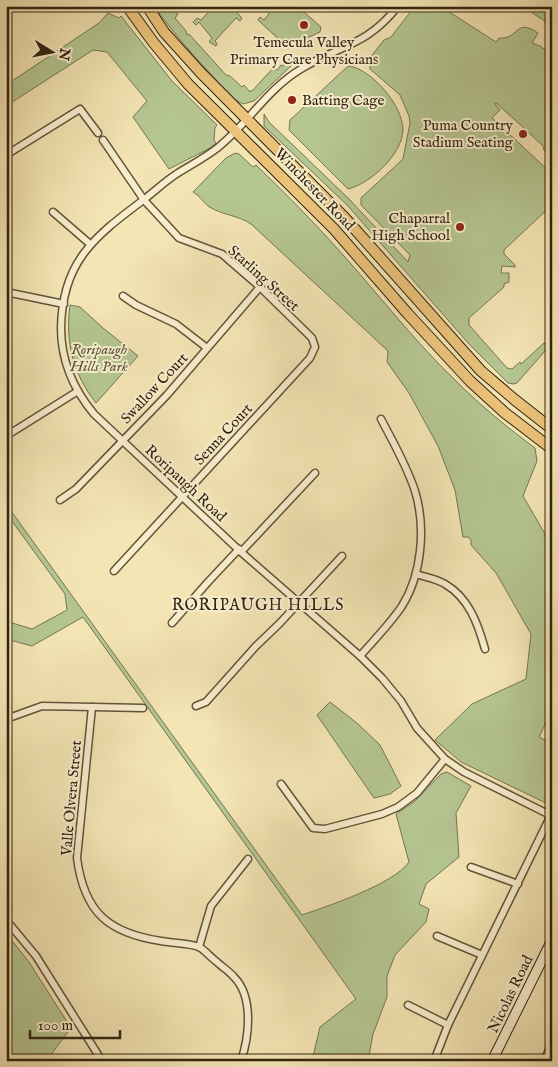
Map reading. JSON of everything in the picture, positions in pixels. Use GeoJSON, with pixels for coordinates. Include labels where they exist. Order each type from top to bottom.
{"type":"FeatureCollection","features":[{"type":"Feature","properties":{"kind":"main road","name":"Winchester Road"},"geometry":{"type":"LineString","coordinates":[[127,6],[157,48],[188,84],[334,229],[470,381],[506,413],[552,449]]}},
{"type":"Feature","properties":{"kind":"main road","name":"Winchester Road"},"geometry":{"type":"LineString","coordinates":[[147,6],[164,32],[201,73],[345,218],[481,371],[514,400],[552,429]]}},
{"type":"Feature","properties":{"kind":"main road","name":"Nicolas Road"},"geometry":{"type":"LineString","coordinates":[[492,1061],[552,940]]}},
{"type":"Feature","properties":{"kind":"street","name":"Roripaugh Road"},"geometry":{"type":"LineString","coordinates":[[398,6],[389,18],[373,33],[352,46],[301,68],[282,83],[246,118],[225,142],[198,163],[177,173],[115,221],[90,244],[72,273],[64,304],[62,346],[65,360],[78,391],[94,414],[240,550],[360,656],[401,701],[417,728],[445,759],[464,772],[551,816]]}},
{"type":"Feature","properties":{"kind":"street"},"geometry":{"type":"LineString","coordinates":[[6,155],[80,109],[98,134]]}},
{"type":"Feature","properties":{"kind":"street","name":"Starling Street"},"geometry":{"type":"LineString","coordinates":[[103,140],[144,200],[179,238],[222,254],[260,287],[312,338],[315,347],[310,358]]}},
{"type":"Feature","properties":{"kind":"street"},"geometry":{"type":"LineString","coordinates":[[53,212],[90,244]]}},
{"type":"Feature","properties":{"kind":"street","name":"Swallow Court"},"geometry":{"type":"LineString","coordinates":[[60,500],[76,489],[167,394],[260,287]]}},
{"type":"Feature","properties":{"kind":"street"},"geometry":{"type":"LineString","coordinates":[[6,292],[64,304]]}},
{"type":"Feature","properties":{"kind":"street"},"geometry":{"type":"LineString","coordinates":[[123,296],[136,305],[176,324],[207,348]]}},
{"type":"Feature","properties":{"kind":"street","name":"Senna Court"},"geometry":{"type":"LineString","coordinates":[[114,571],[310,358]]}},
{"type":"Feature","properties":{"kind":"street"},"geometry":{"type":"LineString","coordinates":[[6,436],[78,391]]}},
{"type":"Feature","properties":{"kind":"street"},"geometry":{"type":"LineString","coordinates":[[360,656],[401,606],[410,591],[416,574],[419,556],[421,532],[415,491],[381,418]]}},
{"type":"Feature","properties":{"kind":"street"},"geometry":{"type":"LineString","coordinates":[[172,623],[208,582],[316,473]]}},
{"type":"Feature","properties":{"kind":"street"},"geometry":{"type":"LineString","coordinates":[[196,706],[206,702],[256,646],[342,556]]}},
{"type":"Feature","properties":{"kind":"street"},"geometry":{"type":"LineString","coordinates":[[416,574],[445,583],[459,595],[478,624],[485,649]]}},
{"type":"Feature","properties":{"kind":"street"},"geometry":{"type":"LineString","coordinates":[[6,719],[42,706],[143,708]]}},
{"type":"Feature","properties":{"kind":"street","name":"Valle Olvera Street"},"geometry":{"type":"LineString","coordinates":[[92,707],[78,858],[80,879],[87,895],[98,914],[114,926],[141,938],[198,947]]}},
{"type":"Feature","properties":{"kind":"street"},"geometry":{"type":"LineString","coordinates":[[281,784],[313,828],[325,829],[382,814],[398,806],[417,792],[445,759]]}},
{"type":"Feature","properties":{"kind":"street"},"geometry":{"type":"LineString","coordinates":[[434,1061],[448,1025],[551,816]]}},
{"type":"Feature","properties":{"kind":"street"},"geometry":{"type":"LineString","coordinates":[[241,1061],[249,1029],[245,997],[236,978],[198,947],[211,906],[248,859]]}},
{"type":"Feature","properties":{"kind":"street"},"geometry":{"type":"LineString","coordinates":[[472,867],[518,884]]}},
{"type":"Feature","properties":{"kind":"street"},"geometry":{"type":"LineString","coordinates":[[6,920],[36,956],[102,1061]]}},
{"type":"Feature","properties":{"kind":"street"},"geometry":{"type":"LineString","coordinates":[[437,936],[482,955]]}},
{"type":"Feature","properties":{"kind":"street"},"geometry":{"type":"LineString","coordinates":[[408,1005],[448,1025]]}},
{"type":"Feature","properties":{"kind":"street"},"geometry":{"type":"LineString","coordinates":[[544,1061],[551,1048]]}},
{"type":"Feature","properties":{"kind":"green space"},"geometry":{"type":"Polygon","coordinates":[[[154,6],[166,6],[178,14],[175,18],[187,35],[189,34],[226,75],[230,76],[242,87],[244,85],[249,91],[252,91],[274,67],[277,70],[289,59],[292,62],[291,66],[254,101],[243,104],[232,97],[209,72],[176,35],[154,6]]]}},
{"type":"Feature","properties":{"kind":"green space"},"geometry":{"type":"Polygon","coordinates":[[[214,6],[231,6],[242,18],[240,21],[236,18],[215,41],[216,46],[209,42],[212,38],[199,22],[196,25],[193,22],[197,18],[201,20],[214,6]]]}},
{"type":"Feature","properties":{"kind":"green space"},"geometry":{"type":"Polygon","coordinates":[[[276,6],[297,6],[321,27],[320,32],[289,46],[285,45],[258,20],[260,17],[264,20],[271,11],[269,7],[273,9],[276,6]]]}},
{"type":"Feature","properties":{"kind":"green space","name":"Chaparral High School"},"geometry":{"type":"Polygon","coordinates":[[[415,6],[440,6],[496,42],[499,38],[510,36],[521,28],[531,29],[538,33],[532,43],[540,46],[552,55],[552,154],[543,149],[544,147],[527,131],[522,130],[524,128],[496,103],[500,110],[492,118],[552,174],[552,205],[504,250],[504,254],[515,265],[515,267],[502,266],[501,273],[509,273],[509,282],[504,284],[504,287],[469,318],[469,325],[507,368],[512,369],[520,362],[521,364],[544,343],[547,345],[552,341],[517,383],[508,383],[469,344],[348,206],[264,126],[264,114],[269,122],[349,199],[408,262],[410,255],[361,205],[361,198],[403,159],[410,123],[400,95],[370,69],[369,59],[384,40],[391,37],[415,6]]]}},
{"type":"Feature","properties":{"kind":"green space"},"geometry":{"type":"Polygon","coordinates":[[[522,6],[552,6],[552,26],[522,6]]]}},
{"type":"Feature","properties":{"kind":"green space"},"geometry":{"type":"Polygon","coordinates":[[[108,13],[119,18],[121,16],[172,81],[217,125],[214,140],[216,143],[210,148],[169,169],[133,117],[147,101],[107,52],[93,50],[6,106],[6,85],[99,23],[108,13]]]}},
{"type":"Feature","properties":{"kind":"green space"},"geometry":{"type":"Polygon","coordinates":[[[350,66],[368,75],[385,90],[398,110],[403,129],[402,139],[398,148],[384,166],[366,181],[348,189],[289,130],[290,120],[350,66]]]}},
{"type":"Feature","properties":{"kind":"green space"},"geometry":{"type":"Polygon","coordinates":[[[235,153],[239,154],[253,167],[256,165],[306,215],[425,349],[457,382],[535,448],[537,461],[523,496],[552,546],[552,710],[539,737],[552,744],[552,806],[461,762],[435,740],[472,704],[526,679],[531,634],[496,573],[471,545],[471,540],[468,537],[463,537],[455,490],[438,446],[409,393],[387,362],[388,351],[251,224],[213,209],[193,192],[226,158],[235,153]]]}},
{"type":"Feature","properties":{"kind":"green space","name":"Roripaugh Hills Park"},"geometry":{"type":"Polygon","coordinates":[[[70,305],[80,307],[138,356],[96,403],[82,381],[72,357],[69,332],[70,305]]]}},
{"type":"Feature","properties":{"kind":"green space"},"geometry":{"type":"Polygon","coordinates":[[[6,504],[302,915],[375,886],[390,878],[409,862],[396,814],[414,802],[441,774],[447,772],[471,786],[456,813],[459,857],[426,884],[419,904],[429,909],[426,922],[395,955],[387,976],[387,997],[373,1034],[368,1061],[312,1061],[320,1027],[356,999],[83,617],[32,646],[6,639],[6,621],[32,629],[67,610],[65,594],[6,513],[6,504]]]}},
{"type":"Feature","properties":{"kind":"green space"},"geometry":{"type":"Polygon","coordinates":[[[330,702],[358,724],[380,745],[401,786],[390,794],[374,798],[317,715],[330,702]]]}},
{"type":"Feature","properties":{"kind":"green space"},"geometry":{"type":"Polygon","coordinates":[[[6,933],[29,962],[71,1028],[46,1061],[8,1061],[10,1016],[6,988],[6,933]]]}},
{"type":"Feature","properties":{"kind":"place","name":"Temecula Valley Primary Care Physicians"},"geometry":{"type":"Point","coordinates":[304,25]}},
{"type":"Feature","properties":{"kind":"place","name":"Batting Cage"},"geometry":{"type":"Point","coordinates":[292,100]}},
{"type":"Feature","properties":{"kind":"place","name":"Puma Country Stadium Seating"},"geometry":{"type":"Point","coordinates":[523,134]}},
{"type":"Feature","properties":{"kind":"place","name":"Chaparral High School"},"geometry":{"type":"Point","coordinates":[460,227]}},
{"type":"Feature","properties":{"kind":"district","name":"RORIPAUGH HILLS"},"geometry":{"type":"Point","coordinates":[258,604]}}]}
